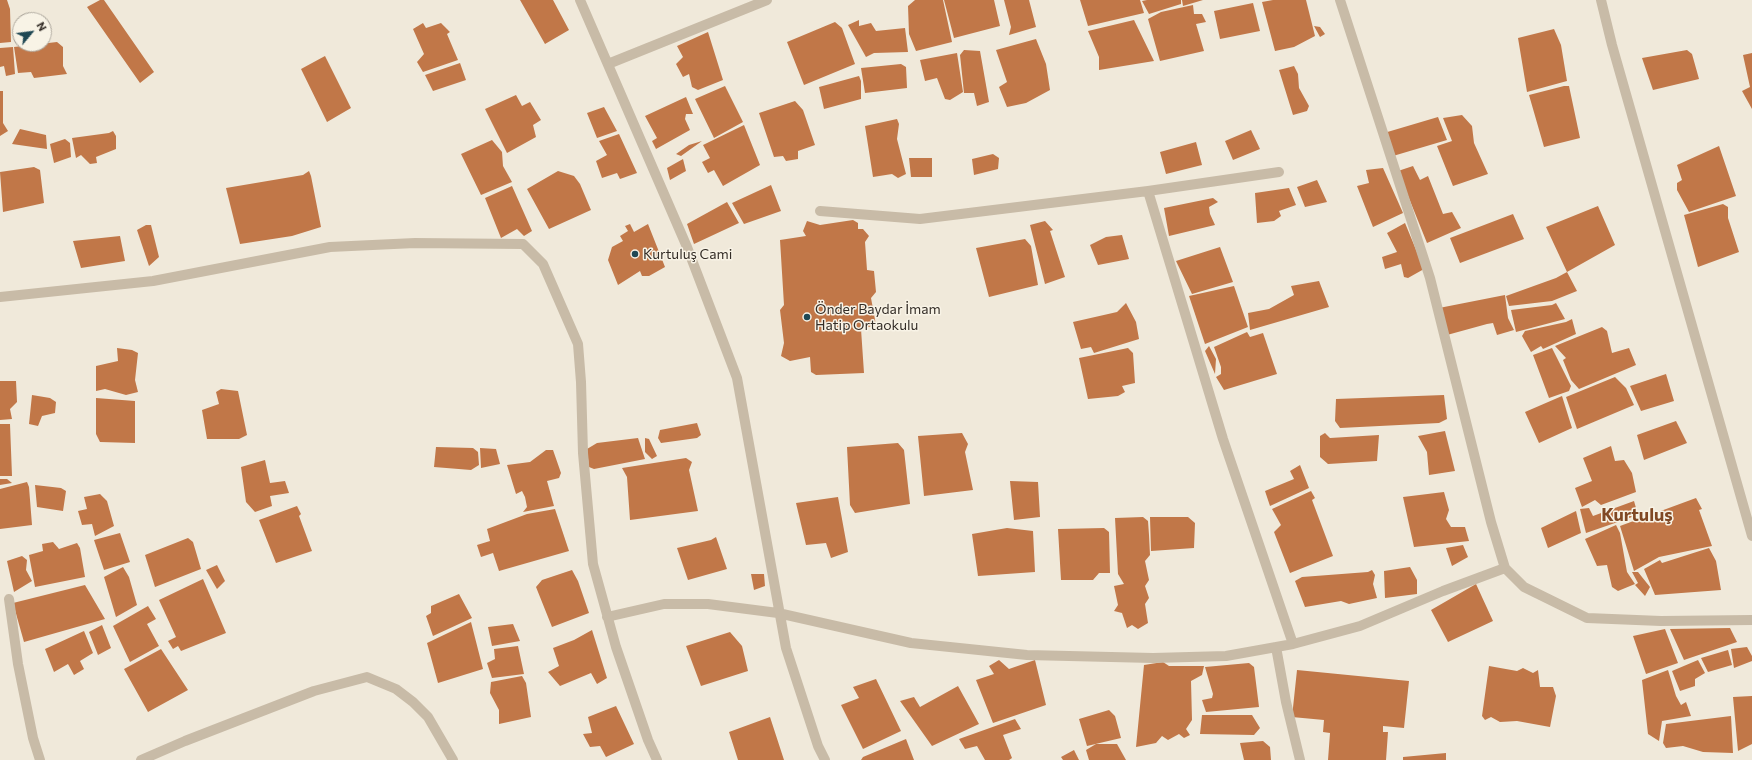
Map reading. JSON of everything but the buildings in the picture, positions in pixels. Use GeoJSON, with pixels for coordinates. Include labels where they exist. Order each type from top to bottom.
{"type":"FeatureCollection","features":[{"type":"Feature","properties":{"kind":"street"},"geometry":{"type":"LineString","coordinates":[[580,0],[687,247],[737,378],[778,613],[786,648],[818,746],[825,760]]}},
{"type":"Feature","properties":{"kind":"street"},"geometry":{"type":"LineString","coordinates":[[608,64],[767,0]]}},
{"type":"Feature","properties":{"kind":"street"},"geometry":{"type":"LineString","coordinates":[[1340,0],[1430,278],[1491,522],[1505,568],[1524,587],[1587,618],[1661,621],[1752,620]]}},
{"type":"Feature","properties":{"kind":"street"},"geometry":{"type":"LineString","coordinates":[[1601,0],[1612,45],[1752,536]]}},
{"type":"Feature","properties":{"kind":"street"},"geometry":{"type":"LineString","coordinates":[[820,211],[920,219],[1148,191],[1279,172]]}},
{"type":"Feature","properties":{"kind":"street"},"geometry":{"type":"LineString","coordinates":[[1148,191],[1223,439],[1292,644]]}},
{"type":"Feature","properties":{"kind":"street"},"geometry":{"type":"LineString","coordinates":[[0,297],[153,281],[330,247],[414,243],[523,244],[543,264],[578,344],[581,382],[583,453],[593,564],[607,617],[648,740],[657,760]]}},
{"type":"Feature","properties":{"kind":"street"},"geometry":{"type":"LineString","coordinates":[[607,617],[664,604],[708,604],[778,613],[910,643],[1026,655],[1153,658],[1226,656],[1292,644],[1360,626],[1443,591],[1505,568]]}},
{"type":"Feature","properties":{"kind":"street"},"geometry":{"type":"LineString","coordinates":[[9,599],[18,664],[33,738],[40,760]]}},
{"type":"Feature","properties":{"kind":"street"},"geometry":{"type":"LineString","coordinates":[[1276,647],[1286,702],[1300,760]]}},
{"type":"Feature","properties":{"kind":"street"},"geometry":{"type":"LineString","coordinates":[[141,760],[185,741],[314,691],[367,677],[396,689],[413,702],[428,717],[453,760]]}},
{"type":"Feature","properties":{"kind":"place","name":"Kurtuluş Cami"},"geometry":{"type":"Point","coordinates":[635,254]}},
{"type":"Feature","properties":{"kind":"place","name":"Önder Baydar İmam Hatip Ortaokulu"},"geometry":{"type":"Point","coordinates":[807,317]}},
{"type":"Feature","properties":{"kind":"district","name":"Kurtuluş"},"geometry":{"type":"Point","coordinates":[1637,515]}}]}
